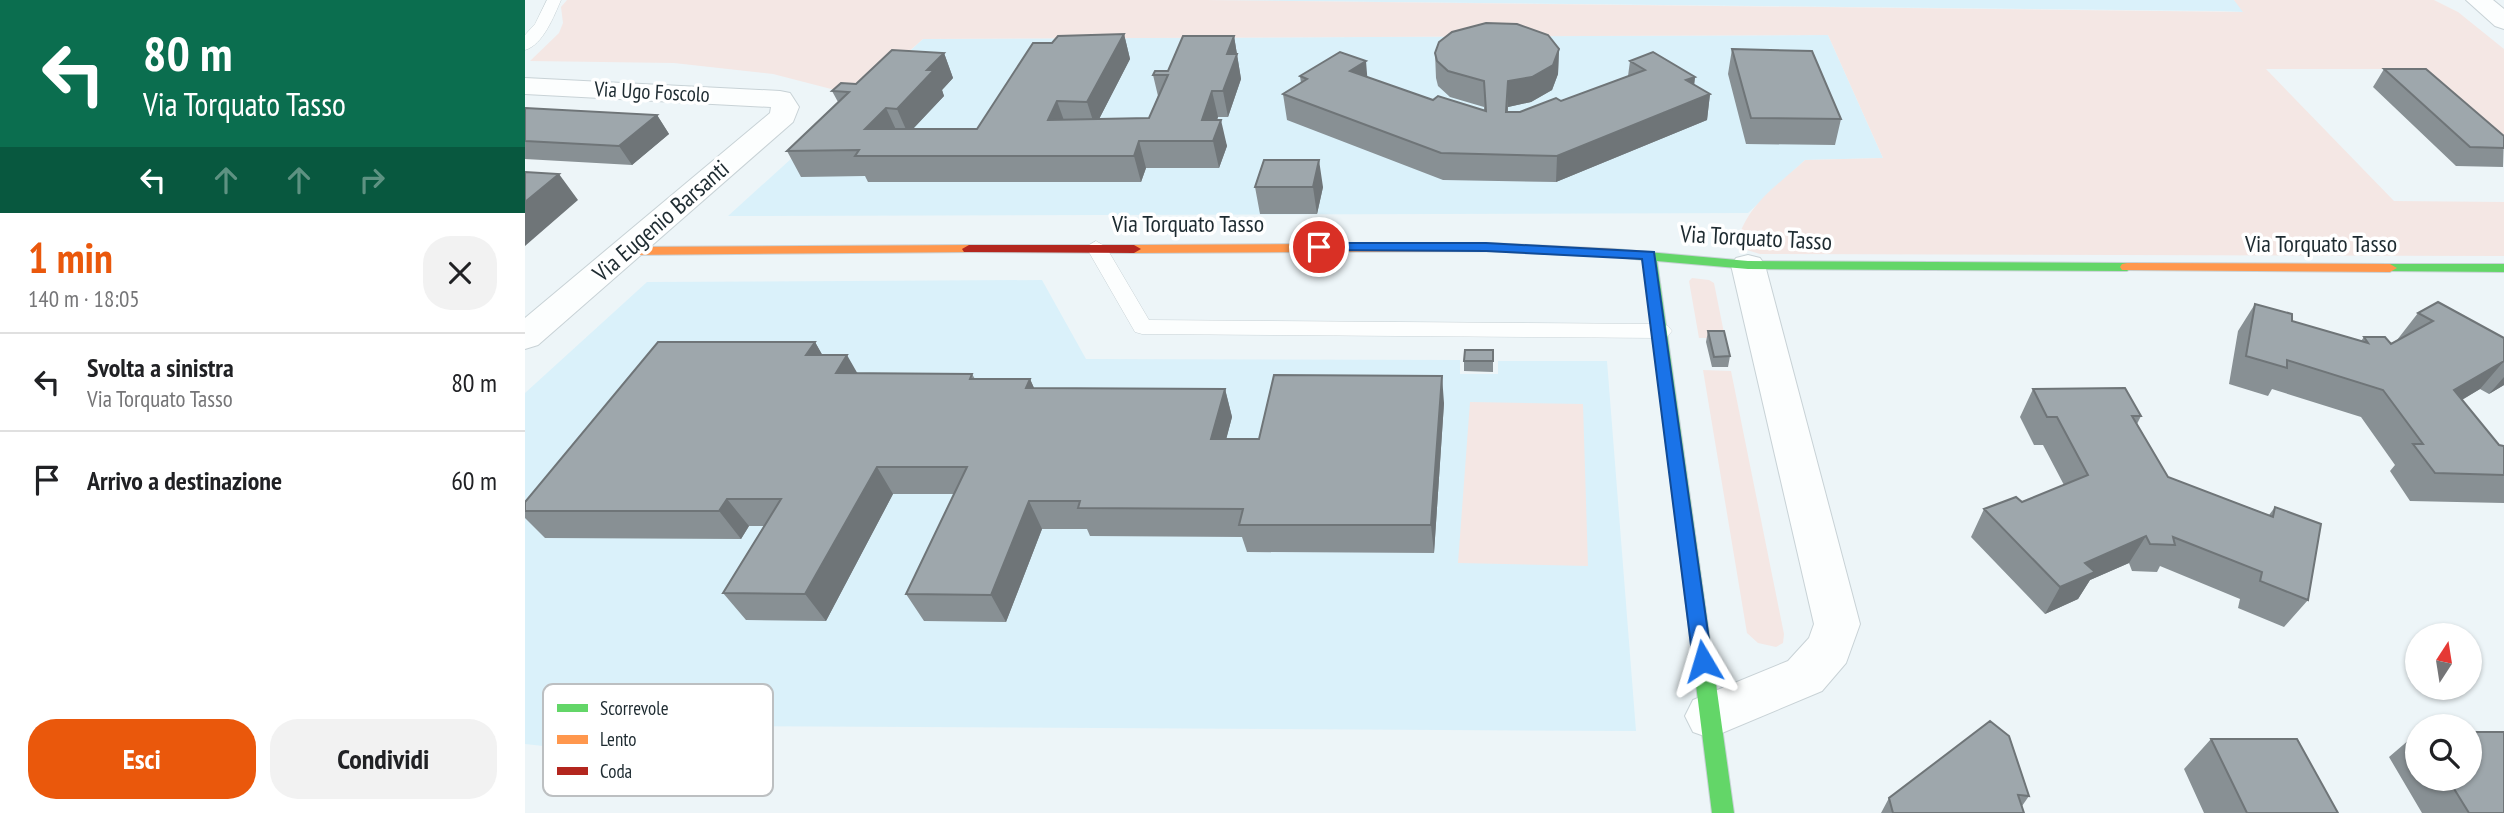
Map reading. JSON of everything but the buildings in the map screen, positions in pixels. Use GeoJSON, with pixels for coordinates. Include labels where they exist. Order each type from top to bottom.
{"type":"FeatureCollection","features":[{"type":"Feature","properties":{"kind":"street"},"geometry":{"type":"LineString","coordinates":[[2478,0],[2504,21]]}},
{"type":"Feature","properties":{"kind":"street","name":"Via Ugo Foscolo"},"geometry":{"type":"LineString","coordinates":[[525,86],[779,99]]}},
{"type":"Feature","properties":{"kind":"street","name":"Via Eugenio Barsanti"},"geometry":{"type":"LineString","coordinates":[[525,337],[783,116],[785,107],[779,99]]}},
{"type":"Feature","properties":{"kind":"street","name":"Via Torquato Tasso"},"geometry":{"type":"LineString","coordinates":[[628,251],[1486,247],[1649,255],[1748,265],[2504,268]]}},
{"type":"Feature","properties":{"kind":"street"},"geometry":{"type":"LineString","coordinates":[[1649,255],[1723,813]]}},
{"type":"Feature","properties":{"kind":"street"},"geometry":{"type":"LineString","coordinates":[[1710,716],[1805,676],[1829,649],[1837,624],[1748,265]]}},
{"type":"Feature","properties":{"kind":"lane"},"geometry":{"type":"LineString","coordinates":[[525,45],[543,25],[554,0]]}},
{"type":"Feature","properties":{"kind":"lane"},"geometry":{"type":"LineString","coordinates":[[1095,247],[1142,327],[1661,331]]}},
{"type":"Feature","properties":{"kind":"shaded area"},"geometry":{"type":"Polygon","coordinates":[[[567,0],[1205,0],[2243,12],[2234,0],[2434,0],[2458,12],[2504,49],[2504,148],[2482,148],[2393,69],[2266,69],[2394,201],[2504,202],[2504,256],[1760,254],[1737,247],[1740,233],[1754,209],[1805,160],[1883,158],[1828,35],[923,39],[848,105],[835,90],[773,74],[674,63],[530,61],[559,33],[563,23],[561,7],[567,0]]]}},
{"type":"Feature","properties":{"kind":"shaded area"},"geometry":{"type":"Polygon","coordinates":[[[1205,0],[2234,0],[2245,12],[2220,11],[1205,0]]]}},
{"type":"Feature","properties":{"kind":"shaded area"},"geometry":{"type":"Polygon","coordinates":[[[1828,35],[1883,158],[1805,160],[1748,213],[728,216],[923,39],[1828,35]]]}},
{"type":"Feature","properties":{"kind":"shaded area"},"geometry":{"type":"Polygon","coordinates":[[[1692,278],[1714,283],[1725,338],[1699,338],[1689,281],[1692,278]]]}},
{"type":"Feature","properties":{"kind":"shaded area"},"geometry":{"type":"Polygon","coordinates":[[[1042,280],[1086,359],[1460,360],[1460,374],[1498,374],[1498,361],[1607,361],[1636,731],[773,726],[773,684],[543,684],[543,746],[525,744],[525,393],[647,282],[1042,280]]]}},
{"type":"Feature","properties":{"kind":"shaded area"},"geometry":{"type":"Polygon","coordinates":[[[1703,370],[1731,371],[1784,634],[1783,643],[1776,647],[1758,643],[1747,633],[1703,370]]]}},
{"type":"Feature","properties":{"kind":"shaded area"},"geometry":{"type":"Polygon","coordinates":[[[1470,402],[1583,404],[1588,566],[1458,563],[1470,402]]]}},
{"type":"Feature","properties":{"kind":"traffic: fast"},"geometry":{"type":"LineString","coordinates":[[1614,253],[1748,265],[2127,267]]}},
{"type":"Feature","properties":{"kind":"traffic: fast"},"geometry":{"type":"LineString","coordinates":[[1649,255],[1723,813]]}},
{"type":"Feature","properties":{"kind":"traffic: fast"},"geometry":{"type":"LineString","coordinates":[[2390,268],[2504,268]]}},
{"type":"Feature","properties":{"kind":"traffic: slow"},"geometry":{"type":"LineString","coordinates":[[1134,249],[1486,247],[1614,253]]}},
{"type":"Feature","properties":{"kind":"traffic: slow"},"geometry":{"type":"LineString","coordinates":[[627,251],[969,249]]}},
{"type":"Feature","properties":{"kind":"traffic: slow"},"geometry":{"type":"LineString","coordinates":[[2127,267],[2390,268]]}},
{"type":"Feature","properties":{"kind":"traffic: jam"},"geometry":{"type":"LineString","coordinates":[[969,249],[1134,249]]}},
{"type":"Feature","properties":{"kind":"route"},"geometry":{"type":"LineString","coordinates":[[1319,247],[1486,247],[1649,255],[1703,661]]}}]}
